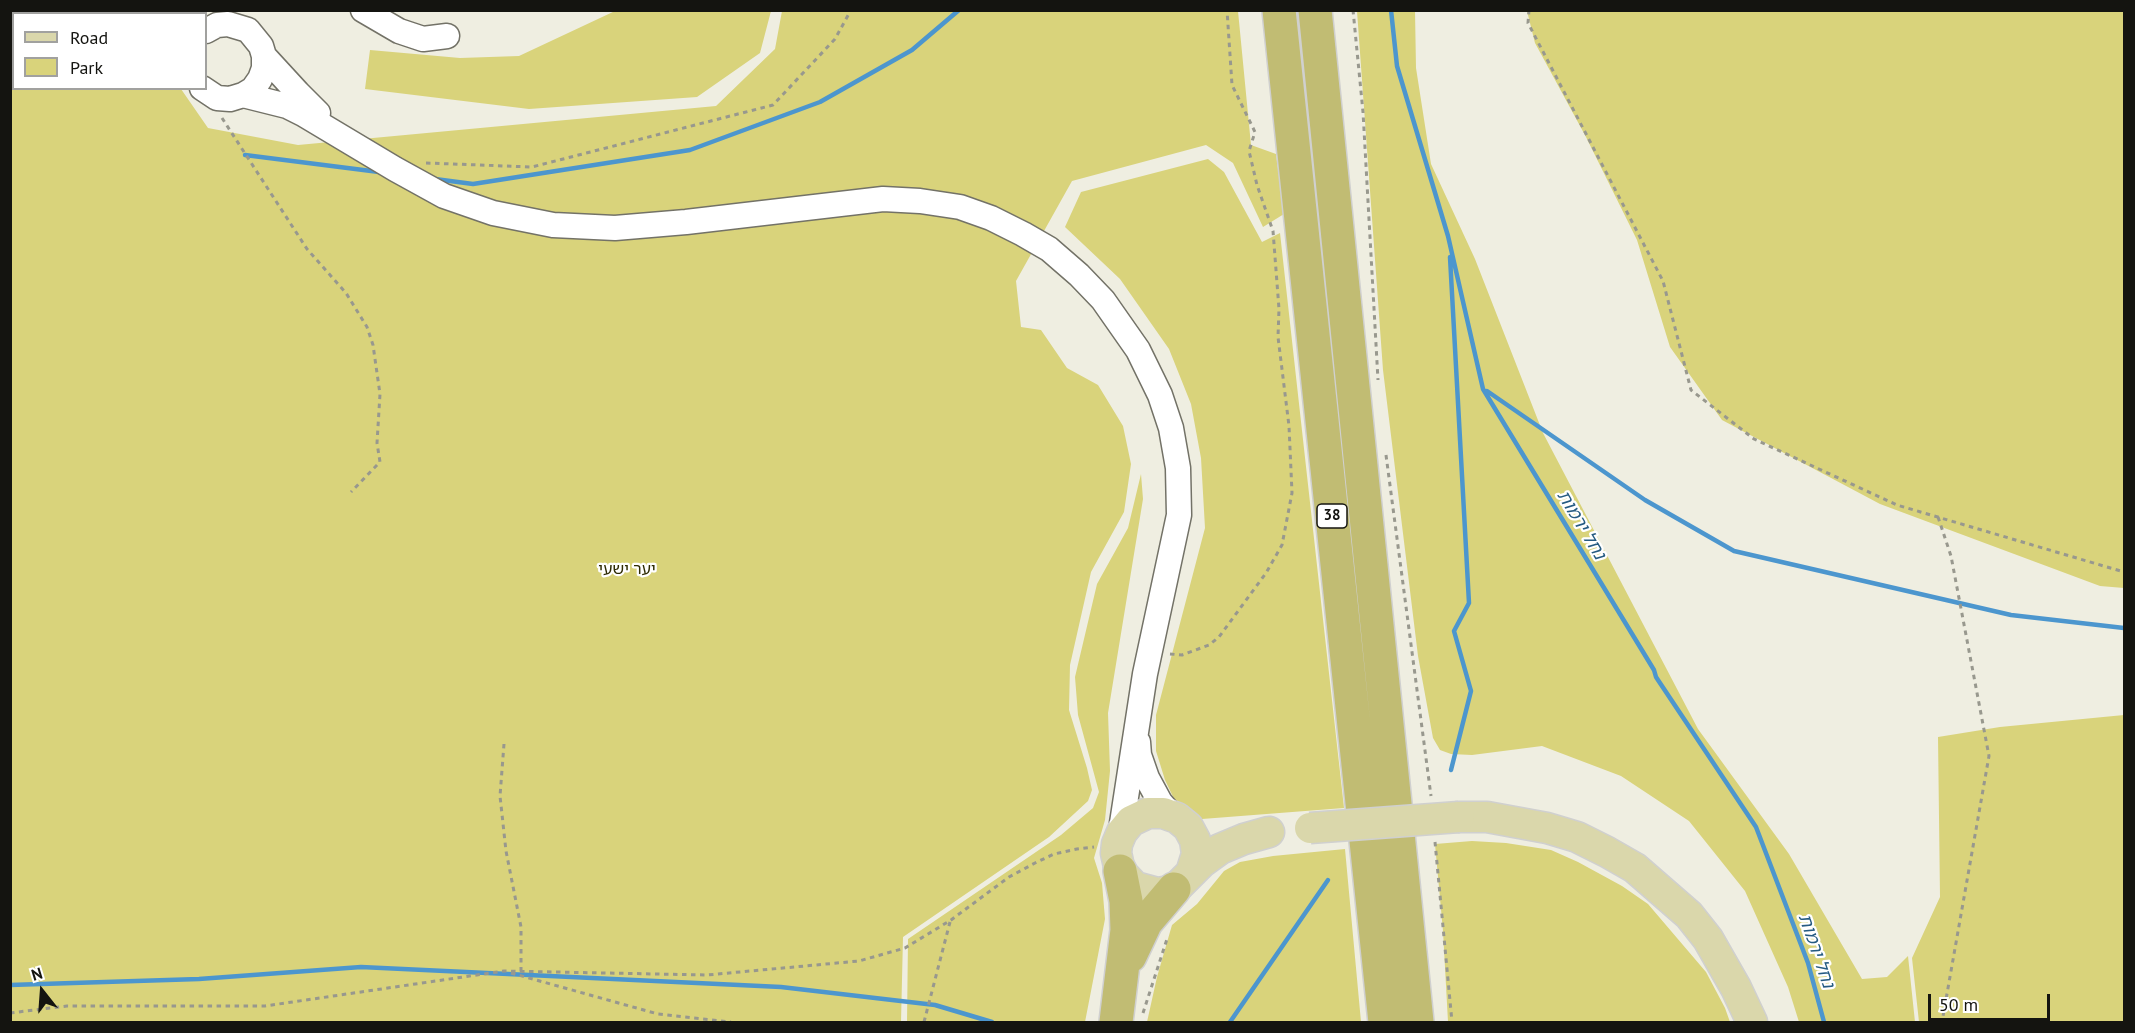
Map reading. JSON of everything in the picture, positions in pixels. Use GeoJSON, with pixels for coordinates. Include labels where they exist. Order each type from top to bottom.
{"type":"FeatureCollection","features":[{"type":"Feature","properties":{"kind":"highway","name":"38"},"geometry":{"type":"LineString","coordinates":[[1279,10],[1385,1023]]}},
{"type":"Feature","properties":{"kind":"highway","name":"38"},"geometry":{"type":"LineString","coordinates":[[1315,10],[1417,1023]]}},
{"type":"Feature","properties":{"kind":"highway"},"geometry":{"type":"LineString","coordinates":[[1119,852],[1127,914],[1122,978],[1129,1020]]}},
{"type":"Feature","properties":{"kind":"highway"},"geometry":{"type":"LineString","coordinates":[[1122,978],[1146,922],[1183,881]]}},
{"type":"Feature","properties":{"kind":"main road"},"geometry":{"type":"LineString","coordinates":[[1269,832],[1220,849],[1202,862],[1183,881],[1161,893],[1143,891],[1128,881],[1119,852],[1131,821],[1144,814],[1158,812],[1209,829],[1269,832],[1459,817],[1487,817],[1547,828],[1577,837],[1635,868],[1689,915],[1708,939],[1736,988],[1752,1023]]}},
{"type":"Feature","properties":{"kind":"main road"},"geometry":{"type":"LineString","coordinates":[[1178,820],[1193,835],[1196,845],[1196,859],[1183,881]]}},
{"type":"Feature","properties":{"kind":"street"},"geometry":{"type":"LineString","coordinates":[[363,10],[399,31],[423,39],[447,36]]}},
{"type":"Feature","properties":{"kind":"street"},"geometry":{"type":"LineString","coordinates":[[204,90],[217,98],[230,99],[243,95],[253,89],[264,68],[261,46],[248,30],[214,22]]}},
{"type":"Feature","properties":{"kind":"street"},"geometry":{"type":"LineString","coordinates":[[264,56],[348,142]]}},
{"type":"Feature","properties":{"kind":"street"},"geometry":{"type":"LineString","coordinates":[[243,95],[287,106],[444,196],[494,213],[553,225],[615,228],[872,200],[920,201],[960,207],[991,218],[1049,249],[1079,274],[1122,324],[1150,371],[1171,428],[1178,468],[1179,514],[1137,725],[1119,852]]}},
{"type":"Feature","properties":{"kind":"street"},"geometry":{"type":"LineString","coordinates":[[1137,725],[1139,755],[1147,778],[1160,802],[1178,820]]}},
{"type":"Feature","properties":{"kind":"path"},"geometry":{"type":"LineString","coordinates":[[415,162],[531,167],[773,105],[835,39],[851,10]]}},
{"type":"Feature","properties":{"kind":"path"},"geometry":{"type":"LineString","coordinates":[[1150,653],[1182,655],[1209,645],[1219,637],[1266,573],[1282,545],[1292,493],[1289,426],[1278,336],[1279,309],[1273,231],[1257,185],[1249,151],[1255,132],[1232,85],[1227,10]]}},
{"type":"Feature","properties":{"kind":"path"},"geometry":{"type":"LineString","coordinates":[[1353,10],[1363,112],[1379,387]]}},
{"type":"Feature","properties":{"kind":"path"},"geometry":{"type":"LineString","coordinates":[[1529,10],[1528,23],[1663,281],[1691,390],[1754,439],[1897,505],[2124,572]]}},
{"type":"Feature","properties":{"kind":"path"},"geometry":{"type":"LineString","coordinates":[[204,90],[307,249],[346,293],[367,327],[373,345],[380,394],[377,443],[380,462],[351,492]]}},
{"type":"Feature","properties":{"kind":"path"},"geometry":{"type":"LineString","coordinates":[[1385,446],[1431,806]]}},
{"type":"Feature","properties":{"kind":"path"},"geometry":{"type":"LineString","coordinates":[[1938,517],[1952,556],[1989,756],[1942,1023]]}},
{"type":"Feature","properties":{"kind":"path"},"geometry":{"type":"LineString","coordinates":[[504,744],[500,796],[506,851],[522,927],[521,972]]}},
{"type":"Feature","properties":{"kind":"path"},"geometry":{"type":"LineString","coordinates":[[1435,842],[1452,1023]]}},
{"type":"Feature","properties":{"kind":"path"},"geometry":{"type":"LineString","coordinates":[[10,1013],[67,1006],[265,1006],[504,971],[707,975],[859,961],[905,948],[951,920],[1009,877],[1054,854],[1100,847],[1119,852]]}},
{"type":"Feature","properties":{"kind":"path"},"geometry":{"type":"LineString","coordinates":[[924,1023],[951,920]]}},
{"type":"Feature","properties":{"kind":"path"},"geometry":{"type":"LineString","coordinates":[[1129,1020],[1171,929]]}},
{"type":"Feature","properties":{"kind":"path"},"geometry":{"type":"LineString","coordinates":[[504,971],[658,1014],[731,1023]]}},
{"type":"Feature","properties":{"kind":"green space","name":"יער ישעי"},"geometry":{"type":"Polygon","coordinates":[[[126,10],[127,12],[12,12],[12,90],[182,90],[208,128],[298,145],[716,106],[775,49],[782,11],[1238,11],[1251,145],[1276,154],[1284,214],[1263,227],[1233,163],[1206,145],[1072,181],[1016,281],[1021,327],[1041,330],[1067,368],[1098,385],[1123,426],[1131,464],[1124,512],[1091,572],[1070,665],[1069,710],[1092,790],[1088,801],[1049,837],[903,937],[901,1022],[11,1022],[10,11],[126,10]]]}},
{"type":"Feature","properties":{"kind":"green space"},"geometry":{"type":"Polygon","coordinates":[[[615,11],[771,11],[760,53],[697,97],[529,109],[365,89],[370,50],[460,58],[519,56],[615,11]]]}},
{"type":"Feature","properties":{"kind":"green space"},"geometry":{"type":"Polygon","coordinates":[[[1357,11],[1415,11],[1416,68],[1431,164],[1475,259],[1543,433],[1698,729],[1789,854],[1862,979],[1887,977],[1908,956],[1915,1022],[1799,1022],[1788,987],[1745,891],[1689,821],[1621,776],[1542,746],[1472,755],[1451,754],[1440,750],[1433,738],[1418,656],[1383,370],[1357,11]]]}},
{"type":"Feature","properties":{"kind":"green space"},"geometry":{"type":"Polygon","coordinates":[[[1527,11],[2124,11],[2124,588],[2100,586],[1880,504],[1722,420],[1670,347],[1637,240],[1586,137],[1535,43],[1527,11]]]}},
{"type":"Feature","properties":{"kind":"green space"},"geometry":{"type":"Polygon","coordinates":[[[1208,159],[1224,172],[1262,242],[1280,233],[1344,808],[1202,819],[1177,805],[1165,780],[1156,751],[1156,715],[1205,528],[1201,458],[1191,404],[1169,349],[1120,279],[1065,227],[1081,192],[1208,159]]]}},
{"type":"Feature","properties":{"kind":"green space"},"geometry":{"type":"Polygon","coordinates":[[[1141,474],[1143,499],[1108,713],[1110,771],[1105,820],[1094,858],[1102,883],[1105,919],[1085,1022],[907,1022],[908,939],[1061,835],[1093,808],[1099,792],[1078,715],[1075,677],[1097,584],[1128,528],[1141,474]]]}},
{"type":"Feature","properties":{"kind":"green space"},"geometry":{"type":"Polygon","coordinates":[[[2124,715],[2124,1022],[1919,1022],[1912,958],[1940,897],[1938,737],[2000,727],[2124,715]]]}},
{"type":"Feature","properties":{"kind":"green space"},"geometry":{"type":"Polygon","coordinates":[[[1472,841],[1506,843],[1551,850],[1622,886],[1648,904],[1706,972],[1730,1022],[1448,1022],[1435,844],[1472,841]]]}},
{"type":"Feature","properties":{"kind":"green space"},"geometry":{"type":"Polygon","coordinates":[[[1345,849],[1361,1022],[1147,1022],[1172,925],[1197,904],[1224,871],[1240,862],[1273,856],[1345,849]]]}},
{"type":"Feature","properties":{"kind":"waterway"},"geometry":{"type":"LineString","coordinates":[[435,179],[473,184],[690,150],[820,102],[912,50],[959,10]]}},
{"type":"Feature","properties":{"kind":"waterway","name":"נחל ירמות"},"geometry":{"type":"LineString","coordinates":[[1391,10],[1397,66],[1448,236],[1483,389],[1654,670],[1656,677],[1756,827],[1808,963],[1824,1022]]}},
{"type":"Feature","properties":{"kind":"waterway"},"geometry":{"type":"LineString","coordinates":[[245,155],[379,172]]}},
{"type":"Feature","properties":{"kind":"waterway"},"geometry":{"type":"LineString","coordinates":[[1450,257],[1469,603],[1454,631],[1471,691],[1451,770]]}},
{"type":"Feature","properties":{"kind":"waterway"},"geometry":{"type":"LineString","coordinates":[[1487,391],[1645,500],[1734,551],[2011,615],[2124,628]]}},
{"type":"Feature","properties":{"kind":"waterway"},"geometry":{"type":"LineString","coordinates":[[1230,1022],[1328,880]]}},
{"type":"Feature","properties":{"kind":"waterway"},"geometry":{"type":"LineString","coordinates":[[10,985],[199,979],[361,967],[781,987],[935,1005],[992,1022]]}}]}
